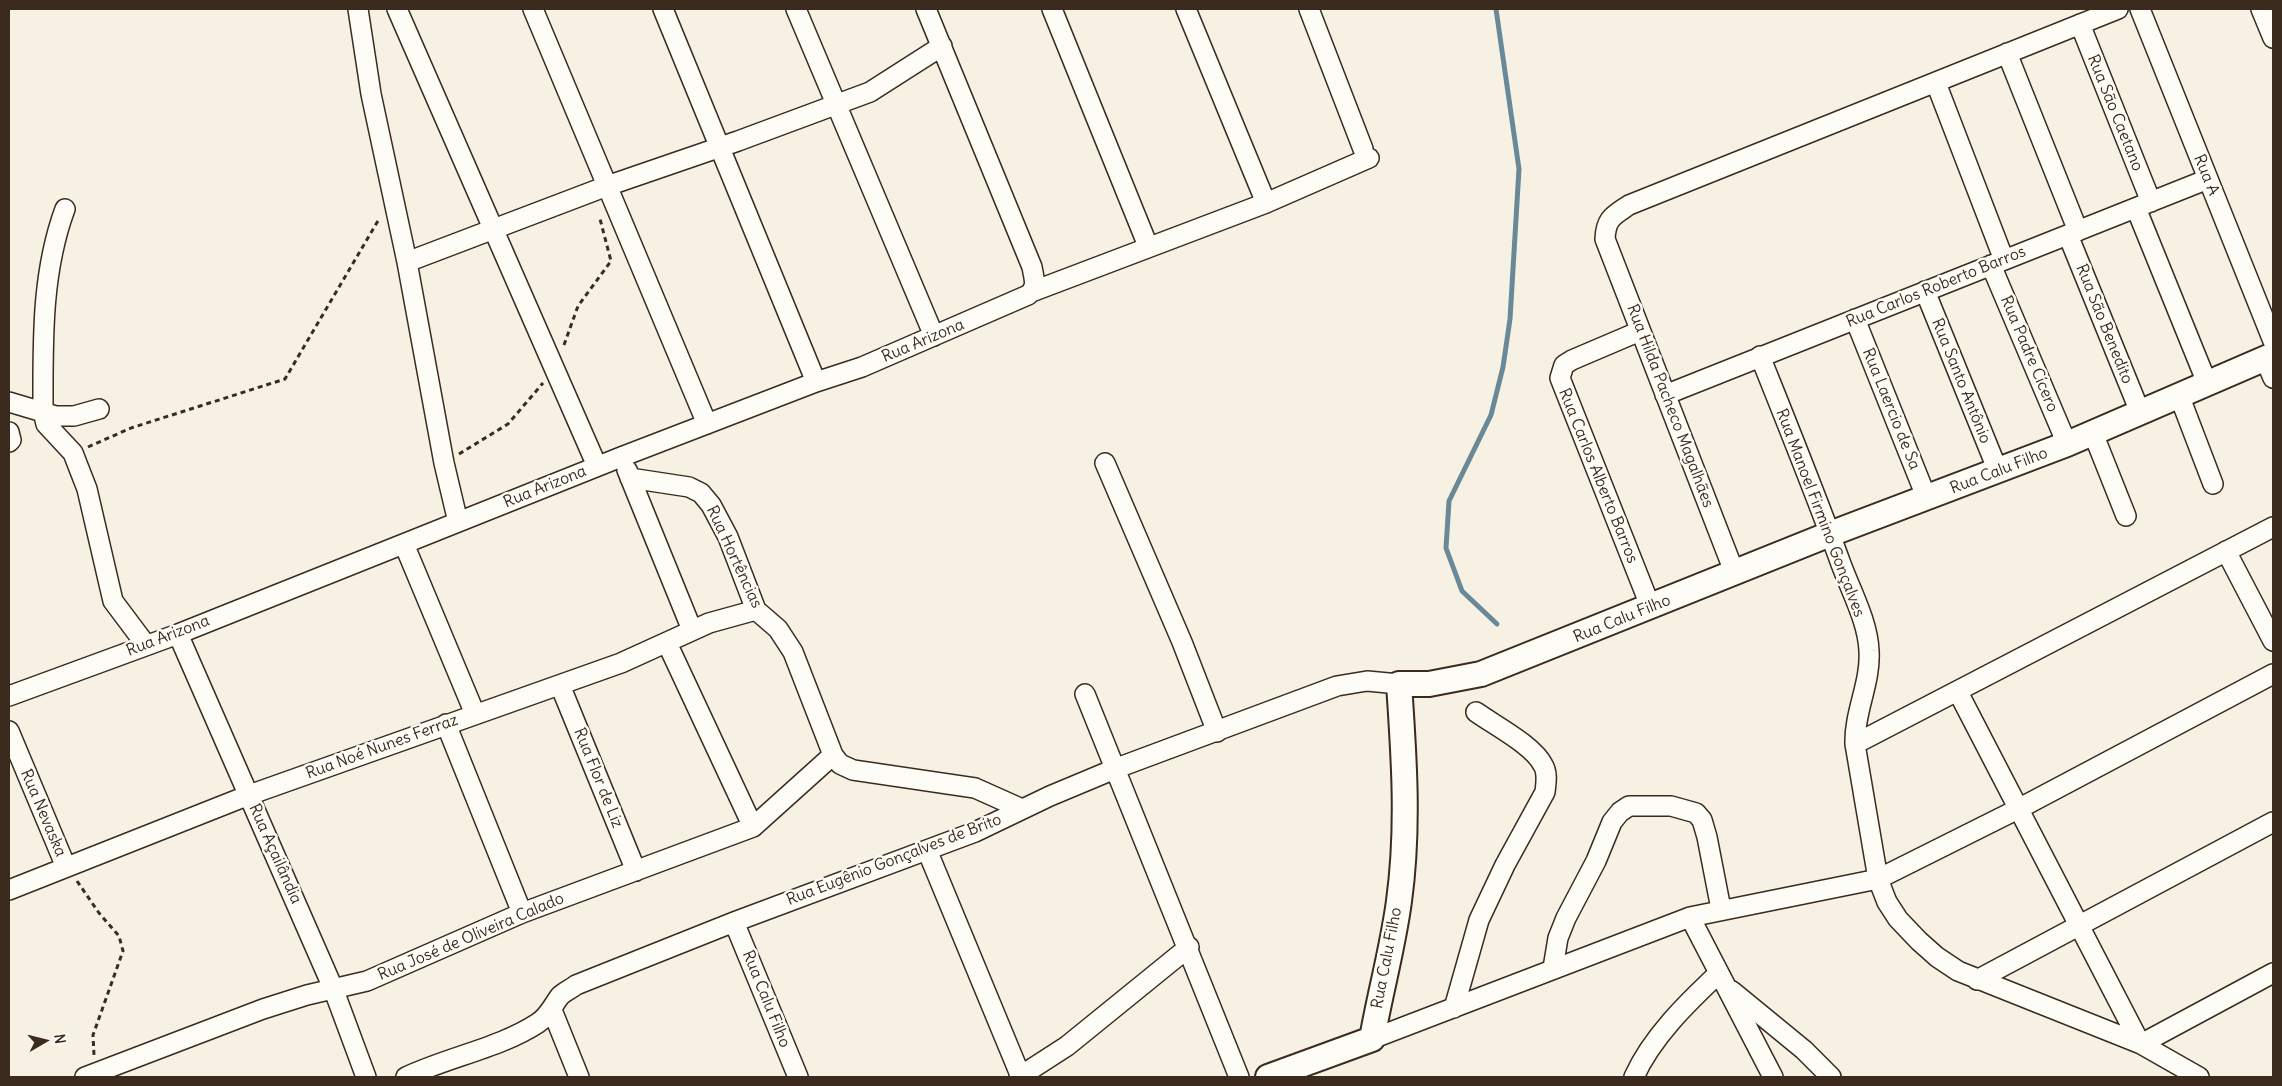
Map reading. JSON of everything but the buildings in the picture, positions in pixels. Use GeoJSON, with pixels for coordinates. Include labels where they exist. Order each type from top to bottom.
{"type":"FeatureCollection","features":[{"type":"Feature","properties":{"kind":"street"},"geometry":{"type":"LineString","coordinates":[[358,9],[371,94],[408,262],[444,463],[458,522]]}},
{"type":"Feature","properties":{"kind":"street"},"geometry":{"type":"LineString","coordinates":[[397,9],[492,230],[597,466]]}},
{"type":"Feature","properties":{"kind":"street"},"geometry":{"type":"LineString","coordinates":[[534,9],[707,424]]}},
{"type":"Feature","properties":{"kind":"street"},"geometry":{"type":"LineString","coordinates":[[663,9],[816,382]]}},
{"type":"Feature","properties":{"kind":"street"},"geometry":{"type":"LineString","coordinates":[[796,9],[934,336]]}},
{"type":"Feature","properties":{"kind":"street"},"geometry":{"type":"LineString","coordinates":[[926,9],[1032,267],[1034,290]]}},
{"type":"Feature","properties":{"kind":"street"},"geometry":{"type":"LineString","coordinates":[[1052,9],[1148,246]]}},
{"type":"Feature","properties":{"kind":"street"},"geometry":{"type":"LineString","coordinates":[[1186,9],[1266,203]]}},
{"type":"Feature","properties":{"kind":"street","name":"Rua Arizona"},"geometry":{"type":"LineString","coordinates":[[9,696],[178,634],[597,466],[816,382],[862,367],[1028,295],[1034,290],[1266,203],[1366,153],[1309,9]]}},
{"type":"Feature","properties":{"kind":"street"},"geometry":{"type":"LineString","coordinates":[[1936,83],[2118,9]]}},
{"type":"Feature","properties":{"kind":"street","name":"Rua A"},"geometry":{"type":"LineString","coordinates":[[2140,9],[2208,179],[2271,358]]}},
{"type":"Feature","properties":{"kind":"street"},"geometry":{"type":"LineString","coordinates":[[2261,9],[2273,38]]}},
{"type":"Feature","properties":{"kind":"street","name":"Rua São Caetano"},"geometry":{"type":"LineString","coordinates":[[2080,24],[2208,383]]}},
{"type":"Feature","properties":{"kind":"street"},"geometry":{"type":"LineString","coordinates":[[408,262],[607,186],[870,92],[942,46]]}},
{"type":"Feature","properties":{"kind":"street","name":"Rua São Benedito"},"geometry":{"type":"LineString","coordinates":[[2008,53],[2140,412]]}},
{"type":"Feature","properties":{"kind":"street","name":"Rua Hilda Pacheco Magalhães"},"geometry":{"type":"LineString","coordinates":[[1735,574],[1605,238],[1606,225],[1613,216],[1629,205],[1936,83]]}},
{"type":"Feature","properties":{"kind":"street","name":"Rua Padre Cícero"},"geometry":{"type":"LineString","coordinates":[[1936,83],[1998,262],[2067,444]]}},
{"type":"Feature","properties":{"kind":"street","name":"Rua Carlos Roberto Barros"},"geometry":{"type":"LineString","coordinates":[[1665,395],[2208,179]]}},
{"type":"Feature","properties":{"kind":"street"},"geometry":{"type":"LineString","coordinates":[[65,209],[54,238],[43,316],[43,411],[46,424],[73,453],[88,489],[112,601],[146,645]]}},
{"type":"Feature","properties":{"kind":"street","name":"Rua Santo Antônio"},"geometry":{"type":"LineString","coordinates":[[1925,291],[1998,471]]}},
{"type":"Feature","properties":{"kind":"street","name":"Rua Laercio de Sa"},"geometry":{"type":"LineString","coordinates":[[1855,319],[1927,499]]}},
{"type":"Feature","properties":{"kind":"street","name":"Rua Carlos Alberto Barros"},"geometry":{"type":"LineString","coordinates":[[1640,331],[1572,360],[1564,365],[1560,378],[1651,608]]}},
{"type":"Feature","properties":{"kind":"street","name":"Rua Manoel Firmino Gonçalves"},"geometry":{"type":"LineString","coordinates":[[1760,356],[1830,534],[1866,632],[1869,650],[1868,672],[1855,726],[1855,744],[1878,879],[1898,919],[1919,942],[1944,962],[1978,980],[2140,1043],[2199,1077]]}},
{"type":"Feature","properties":{"kind":"street","name":"Rua Calu Filho"},"geometry":{"type":"LineString","coordinates":[[1372,1039],[1391,952],[1399,899],[1404,828],[1405,770],[1399,684],[1429,684],[1481,674],[1651,608],[1830,534],[1927,499],[2067,444],[2271,358]]}},
{"type":"Feature","properties":{"kind":"street"},"geometry":{"type":"LineString","coordinates":[[2179,396],[2213,484]]}},
{"type":"Feature","properties":{"kind":"street"},"geometry":{"type":"LineString","coordinates":[[9,402],[56,416],[74,416],[99,409]]}},
{"type":"Feature","properties":{"kind":"street"},"geometry":{"type":"LineString","coordinates":[[9,432],[11,440],[9,442]]}},
{"type":"Feature","properties":{"kind":"street"},"geometry":{"type":"LineString","coordinates":[[2093,433],[2126,516]]}},
{"type":"Feature","properties":{"kind":"street"},"geometry":{"type":"LineString","coordinates":[[621,457],[692,630]]}},
{"type":"Feature","properties":{"kind":"street"},"geometry":{"type":"LineString","coordinates":[[1105,463],[1182,642],[1217,732]]}},
{"type":"Feature","properties":{"kind":"street","name":"Rua Hortências"},"geometry":{"type":"LineString","coordinates":[[630,478],[677,484],[701,492],[711,505],[728,537],[756,610],[778,629],[793,652],[836,760]]}},
{"type":"Feature","properties":{"kind":"street"},"geometry":{"type":"LineString","coordinates":[[1855,744],[2273,528]]}},
{"type":"Feature","properties":{"kind":"street"},"geometry":{"type":"LineString","coordinates":[[404,544],[475,714]]}},
{"type":"Feature","properties":{"kind":"street"},"geometry":{"type":"LineString","coordinates":[[2226,551],[2273,642]]}},
{"type":"Feature","properties":{"kind":"street","name":"Rua Noé Nunes Ferraz"},"geometry":{"type":"LineString","coordinates":[[9,890],[249,796],[446,724],[560,685],[667,644],[692,630],[756,610]]}},
{"type":"Feature","properties":{"kind":"street","name":"Rua Açailândia"},"geometry":{"type":"LineString","coordinates":[[178,634],[333,988],[366,1077]]}},
{"type":"Feature","properties":{"kind":"street"},"geometry":{"type":"LineString","coordinates":[[667,644],[753,827]]}},
{"type":"Feature","properties":{"kind":"street"},"geometry":{"type":"LineString","coordinates":[[1268,1077],[1690,917],[1721,909],[1770,902],[1878,879],[2020,808],[2273,674]]}},
{"type":"Feature","properties":{"kind":"street","name":"Rua Eugênio Gonçalves de Brito"},"geometry":{"type":"LineString","coordinates":[[406,1077],[429,1066],[516,1034],[539,1022],[552,1010],[561,995],[576,985],[734,922],[975,832],[1022,808],[1116,768],[1337,686],[1367,681],[1399,684]]}},
{"type":"Feature","properties":{"kind":"street","name":"Rua Flor de Liz"},"geometry":{"type":"LineString","coordinates":[[560,685],[636,871]]}},
{"type":"Feature","properties":{"kind":"street"},"geometry":{"type":"LineString","coordinates":[[1958,692],[2081,925],[2140,1043],[2273,973]]}},
{"type":"Feature","properties":{"kind":"street"},"geometry":{"type":"LineString","coordinates":[[1085,694],[1189,947],[1239,1077]]}},
{"type":"Feature","properties":{"kind":"street"},"geometry":{"type":"LineString","coordinates":[[1454,1008],[1480,920],[1505,865],[1545,792],[1547,779],[1543,765],[1537,758],[1512,735],[1476,712]]}},
{"type":"Feature","properties":{"kind":"street"},"geometry":{"type":"LineString","coordinates":[[446,724],[522,913]]}},
{"type":"Feature","properties":{"kind":"street","name":"Rua Nevaska"},"geometry":{"type":"LineString","coordinates":[[9,731],[66,867]]}},
{"type":"Feature","properties":{"kind":"street"},"geometry":{"type":"LineString","coordinates":[[836,760],[853,770],[975,788],[1022,808]]}},
{"type":"Feature","properties":{"kind":"street","name":"Rua José de Oliveira Calado"},"geometry":{"type":"LineString","coordinates":[[91,1075],[263,1009],[333,988],[367,981],[522,913],[753,827],[836,760]]}},
{"type":"Feature","properties":{"kind":"street"},"geometry":{"type":"LineString","coordinates":[[1553,968],[1558,938],[1566,918],[1596,861],[1612,822],[1620,812],[1629,806],[1671,806],[1696,813],[1702,820],[1711,852],[1721,909]]}},
{"type":"Feature","properties":{"kind":"street"},"geometry":{"type":"LineString","coordinates":[[1978,980],[2273,822]]}},
{"type":"Feature","properties":{"kind":"street"},"geometry":{"type":"LineString","coordinates":[[927,850],[1020,1077],[1067,1046],[1189,947]]}},
{"type":"Feature","properties":{"kind":"street"},"geometry":{"type":"LineString","coordinates":[[1690,917],[1773,1077]]}},
{"type":"Feature","properties":{"kind":"street","name":"Rua Calu Filho"},"geometry":{"type":"LineString","coordinates":[[734,922],[798,1077]]}},
{"type":"Feature","properties":{"kind":"street"},"geometry":{"type":"LineString","coordinates":[[1634,1077],[1663,1032],[1688,1001],[1722,979]]}},
{"type":"Feature","properties":{"kind":"street"},"geometry":{"type":"LineString","coordinates":[[1722,979],[1804,1050],[1832,1077]]}},
{"type":"Feature","properties":{"kind":"street"},"geometry":{"type":"LineString","coordinates":[[552,1010],[579,1077]]}},
{"type":"Feature","properties":{"kind":"path"},"geometry":{"type":"LineString","coordinates":[[73,453],[131,428],[285,378],[393,194]]}},
{"type":"Feature","properties":{"kind":"path"},"geometry":{"type":"LineString","coordinates":[[66,867],[99,913],[119,936],[123,951],[93,1035],[91,1075]]}},
{"type":"Feature","properties":{"kind":"waterway"},"geometry":{"type":"LineString","coordinates":[[1496,9],[1519,169],[1510,319],[1503,367],[1491,415],[1449,501],[1446,548],[1462,591],[1497,624]]}}]}
